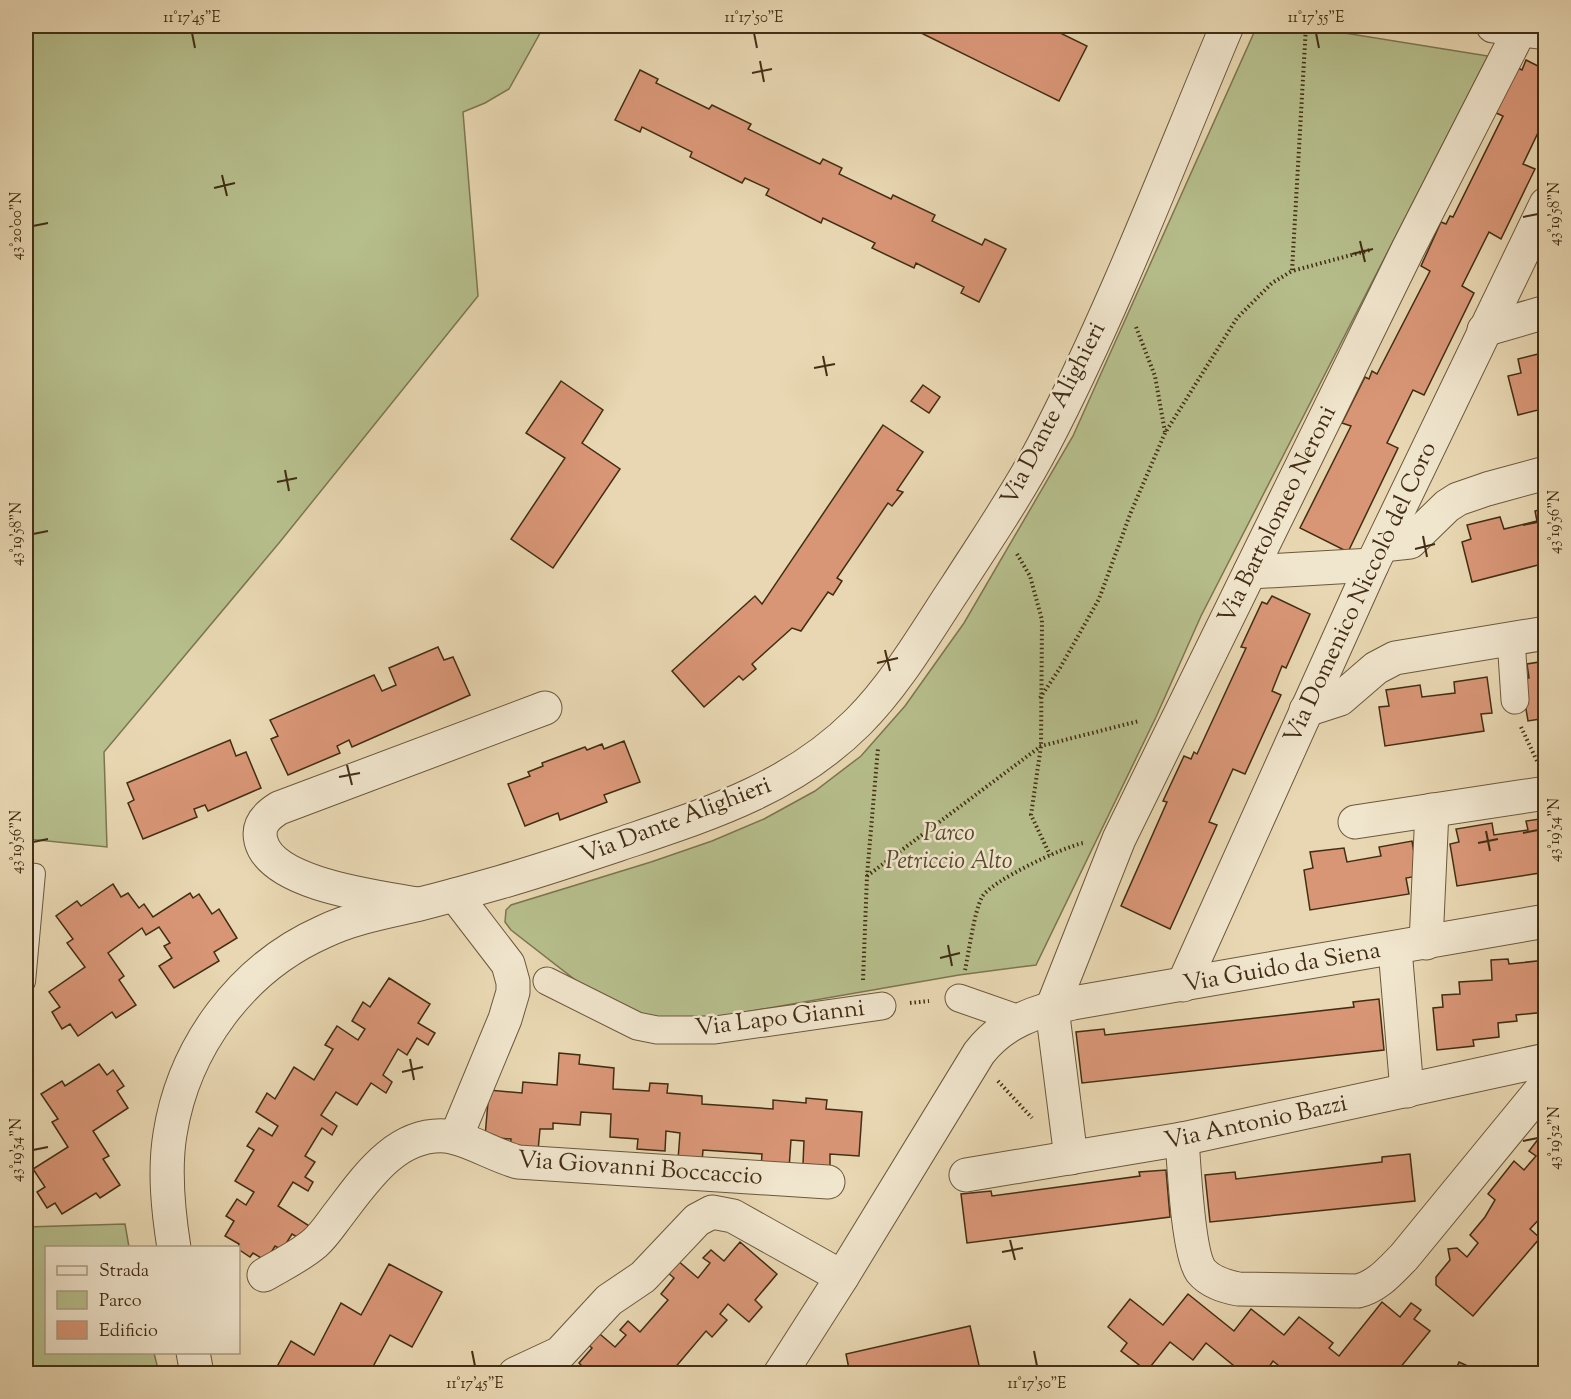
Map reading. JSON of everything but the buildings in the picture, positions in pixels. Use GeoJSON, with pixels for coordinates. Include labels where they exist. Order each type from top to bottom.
{"type":"FeatureCollection","features":[{"type":"Feature","properties":{"kind":"street","name":"Via Dante Alighieri"},"geometry":{"type":"LineString","coordinates":[[174,1246],[167,1181],[170,1133],[177,1101],[190,1065],[220,1015],[269,964],[308,939],[348,922],[455,895],[558,865],[744,799],[802,769],[839,740],[862,718],[929,627],[1009,505],[1039,454],[1115,290],[1227,26]]}},
{"type":"Feature","properties":{"kind":"street","name":"Via Bartolomeo Neroni"},"geometry":{"type":"LineString","coordinates":[[1052,1008],[1119,839],[1408,249],[1520,28]]}},
{"type":"Feature","properties":{"kind":"street","name":"Via Domenico Niccolò del Coro"},"geometry":{"type":"LineString","coordinates":[[1183,985],[1377,555],[1545,204]]}},
{"type":"Feature","properties":{"kind":"street"},"geometry":{"type":"LineString","coordinates":[[1484,330],[1545,312]]}},
{"type":"Feature","properties":{"kind":"street"},"geometry":{"type":"LineString","coordinates":[[1250,572],[1377,555],[1410,542],[1447,506],[1458,499],[1545,473]]}},
{"type":"Feature","properties":{"kind":"street"},"geometry":{"type":"LineString","coordinates":[[1306,710],[1340,699],[1376,668],[1395,658],[1545,633]]}},
{"type":"Feature","properties":{"kind":"street"},"geometry":{"type":"LineString","coordinates":[[1511,639],[1515,700]]}},
{"type":"Feature","properties":{"kind":"street"},"geometry":{"type":"LineString","coordinates":[[417,904],[356,893],[307,879],[286,870],[274,863],[262,847],[260,836],[264,819],[279,808],[545,708]]}},
{"type":"Feature","properties":{"kind":"street"},"geometry":{"type":"LineString","coordinates":[[1356,822],[1432,810],[1543,779]]}},
{"type":"Feature","properties":{"kind":"street"},"geometry":{"type":"LineString","coordinates":[[1407,1091],[1411,946],[1432,810]]}},
{"type":"Feature","properties":{"kind":"street"},"geometry":{"type":"LineString","coordinates":[[455,895],[508,964],[513,982],[505,1019],[456,1137]]}},
{"type":"Feature","properties":{"kind":"street","name":"Via Guido da Siena"},"geometry":{"type":"LineString","coordinates":[[1019,1019],[1052,1008],[1545,921]]}},
{"type":"Feature","properties":{"kind":"street","name":"Via Lapo Gianni"},"geometry":{"type":"LineString","coordinates":[[548,981],[637,1026],[657,1030],[715,1030],[872,1008]]}},
{"type":"Feature","properties":{"kind":"street"},"geometry":{"type":"LineString","coordinates":[[959,998],[1019,1019]]}},
{"type":"Feature","properties":{"kind":"street"},"geometry":{"type":"LineString","coordinates":[[1052,1008],[1071,1158]]}},
{"type":"Feature","properties":{"kind":"street"},"geometry":{"type":"LineString","coordinates":[[780,1374],[979,1053],[995,1035],[1019,1019]]}},
{"type":"Feature","properties":{"kind":"street","name":"Via Antonio Bazzi"},"geometry":{"type":"LineString","coordinates":[[966,1175],[1182,1139],[1545,1060]]}},
{"type":"Feature","properties":{"kind":"street"},"geometry":{"type":"LineString","coordinates":[[1182,1139],[1193,1251],[1200,1269],[1206,1276],[1226,1287],[1238,1289],[1358,1291],[1368,1289],[1382,1280],[1404,1257],[1545,1084]]}},
{"type":"Feature","properties":{"kind":"street","name":"Via Giovanni Boccaccio"},"geometry":{"type":"LineString","coordinates":[[264,1275],[315,1243],[373,1171],[396,1150],[419,1139],[435,1136],[456,1137],[495,1155],[518,1162],[828,1182]]}},
{"type":"Feature","properties":{"kind":"street"},"geometry":{"type":"LineString","coordinates":[[515,1374],[560,1353],[609,1300],[643,1277],[697,1220],[711,1212],[733,1216],[842,1277]]}},
{"type":"Feature","properties":{"kind":"street"},"geometry":{"type":"LineString","coordinates":[[193,1354],[197,1374]]}},
{"type":"Feature","properties":{"kind":"lane"},"geometry":{"type":"LineString","coordinates":[[26,872],[36,873],[26,982]]}},
{"type":"Feature","properties":{"kind":"path"},"geometry":{"type":"LineString","coordinates":[[1292,270],[1306,26]]}},
{"type":"Feature","properties":{"kind":"path"},"geometry":{"type":"LineString","coordinates":[[1040,698],[1060,668],[1099,599],[1131,512],[1165,433],[1237,318],[1272,283],[1292,270],[1382,247],[1408,249]]}},
{"type":"Feature","properties":{"kind":"path"},"geometry":{"type":"LineString","coordinates":[[1134,322],[1155,376],[1165,433]]}},
{"type":"Feature","properties":{"kind":"path"},"geometry":{"type":"LineString","coordinates":[[1014,549],[1030,576],[1042,620],[1041,746],[1031,816],[1050,855]]}},
{"type":"Feature","properties":{"kind":"path"},"geometry":{"type":"LineString","coordinates":[[1515,700],[1521,727],[1543,779]]}},
{"type":"Feature","properties":{"kind":"path"},"geometry":{"type":"LineString","coordinates":[[867,876],[1041,746],[1183,709]]}},
{"type":"Feature","properties":{"kind":"path"},"geometry":{"type":"LineString","coordinates":[[872,1008],[867,876],[879,740]]}},
{"type":"Feature","properties":{"kind":"path"},"geometry":{"type":"LineString","coordinates":[[959,998],[983,895],[1009,877],[1073,845],[1096,840],[1119,839]]}},
{"type":"Feature","properties":{"kind":"path","name":"Via Lapo Gianni"},"geometry":{"type":"LineString","coordinates":[[872,1008],[959,998]]}},
{"type":"Feature","properties":{"kind":"green space"},"geometry":{"type":"Polygon","coordinates":[[[26,26],[544,26],[509,89],[463,112],[478,296],[279,543],[104,752],[107,847],[28,839],[26,864],[26,26]]]}},
{"type":"Feature","properties":{"kind":"green space","name":"Parco Petriccio Alto"},"geometry":{"type":"Polygon","coordinates":[[[1257,26],[1301,26],[1488,56],[1201,616],[1156,717],[1036,965],[959,975],[700,1020],[674,1020],[642,1014],[578,982],[511,930],[505,922],[506,910],[511,905],[712,841],[764,819],[815,791],[861,756],[905,706],[964,623],[1073,436],[1257,26]]]}},
{"type":"Feature","properties":{"kind":"green space"},"geometry":{"type":"Polygon","coordinates":[[[125,1224],[129,1246],[45,1246],[45,1354],[154,1354],[159,1373],[26,1373],[26,1227],[125,1224]]]}}]}
